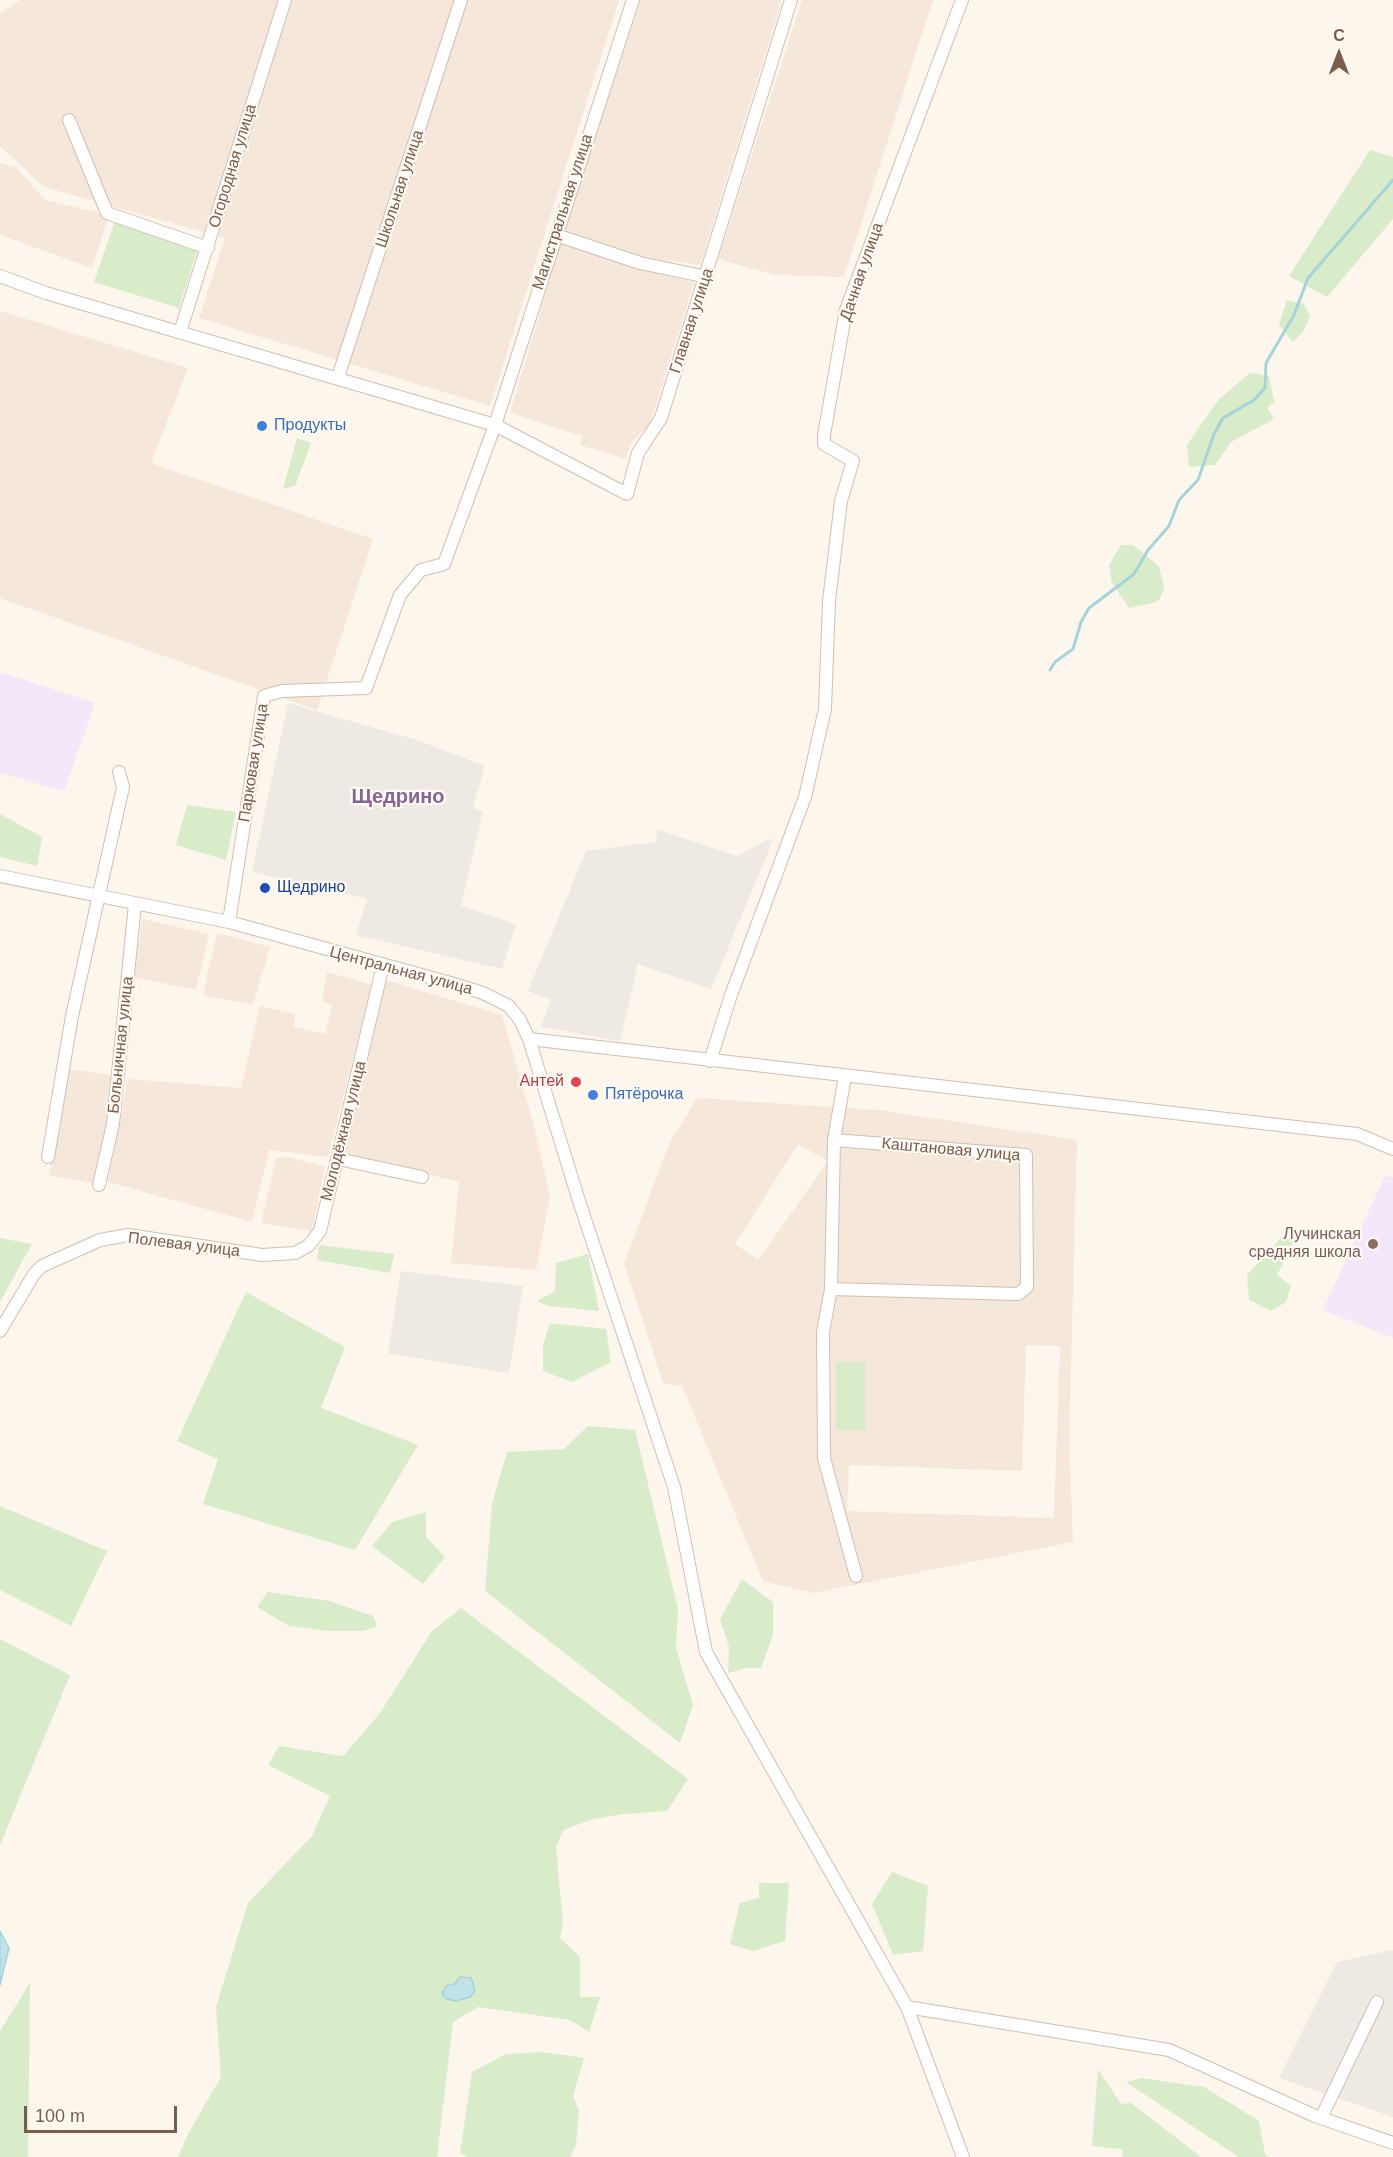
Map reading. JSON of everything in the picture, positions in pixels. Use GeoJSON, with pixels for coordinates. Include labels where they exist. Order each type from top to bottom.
{"type":"FeatureCollection","features":[{"type":"Feature","properties":{"kind":"street","name":"Огородная улица"},"geometry":{"type":"LineString","coordinates":[[180,332],[285,0]]}},
{"type":"Feature","properties":{"kind":"street","name":"Школьная улица"},"geometry":{"type":"LineString","coordinates":[[338,377],[461,0]]}},
{"type":"Feature","properties":{"kind":"street","name":"Магистральная улица"},"geometry":{"type":"LineString","coordinates":[[400,595],[421,570],[444,564],[495,425],[633,0]]}},
{"type":"Feature","properties":{"kind":"street","name":"Главная улица"},"geometry":{"type":"LineString","coordinates":[[495,425],[627,494],[638,453],[661,418],[791,0]]}},
{"type":"Feature","properties":{"kind":"street","name":"Дачная улица"},"geometry":{"type":"LineString","coordinates":[[710,1061],[731,995],[805,797],[825,708],[828,609],[841,501],[853,461],[824,444],[846,310],[962,0]]}},
{"type":"Feature","properties":{"kind":"street"},"geometry":{"type":"LineString","coordinates":[[69,120],[108,213],[208,248]]}},
{"type":"Feature","properties":{"kind":"street"},"geometry":{"type":"LineString","coordinates":[[556,235],[640,263],[706,277]]}},
{"type":"Feature","properties":{"kind":"street"},"geometry":{"type":"LineString","coordinates":[[0,276],[495,425]]}},
{"type":"Feature","properties":{"kind":"street","name":"Парковая улица"},"geometry":{"type":"LineString","coordinates":[[229,922],[264,696],[282,691],[366,688],[400,595]]}},
{"type":"Feature","properties":{"kind":"street"},"geometry":{"type":"LineString","coordinates":[[48,1156],[72,1016],[123,787],[119,772]]}},
{"type":"Feature","properties":{"kind":"street","name":"Центральная улица"},"geometry":{"type":"LineString","coordinates":[[0,876],[229,922],[447,982],[500,1002],[514,1013],[529,1039],[618,1322],[674,1486],[706,1652],[907,2007],[963,2157]]}},
{"type":"Feature","properties":{"kind":"street","name":"Больничная улица"},"geometry":{"type":"LineString","coordinates":[[99,1185],[113,1124],[135,904]]}},
{"type":"Feature","properties":{"kind":"street","name":"Молодёжная улица"},"geometry":{"type":"LineString","coordinates":[[262,1255],[295,1252],[315,1239],[338,1159],[383,965]]}},
{"type":"Feature","properties":{"kind":"street"},"geometry":{"type":"LineString","coordinates":[[529,1039],[1357,1134],[1393,1149]]}},
{"type":"Feature","properties":{"kind":"street"},"geometry":{"type":"LineString","coordinates":[[845,1076],[834,1140],[831,1289],[823,1332],[824,1458],[856,1576]]}},
{"type":"Feature","properties":{"kind":"street","name":"Каштановая улица"},"geometry":{"type":"LineString","coordinates":[[831,1289],[1018,1294],[1027,1287],[1026,1155],[834,1140]]}},
{"type":"Feature","properties":{"kind":"street"},"geometry":{"type":"LineString","coordinates":[[338,1159],[422,1177]]}},
{"type":"Feature","properties":{"kind":"street","name":"Полевая улица"},"geometry":{"type":"LineString","coordinates":[[0,1330],[34,1274],[51,1261],[113,1237],[128,1235],[155,1238],[262,1255]]}},
{"type":"Feature","properties":{"kind":"street"},"geometry":{"type":"LineString","coordinates":[[1321,2118],[1377,2002]]}},
{"type":"Feature","properties":{"kind":"street"},"geometry":{"type":"LineString","coordinates":[[907,2007],[1169,2050],[1321,2118],[1393,2143]]}},
{"type":"Feature","properties":{"kind":"shaded area"},"geometry":{"type":"Polygon","coordinates":[[[21,0],[619,0],[490,406],[199,318],[225,238],[44,187],[0,146],[0,13],[21,0]]]}},
{"type":"Feature","properties":{"kind":"shaded area"},"geometry":{"type":"Polygon","coordinates":[[[641,0],[782,0],[700,265],[643,258],[564,232],[641,0]]]}},
{"type":"Feature","properties":{"kind":"shaded area"},"geometry":{"type":"Polygon","coordinates":[[[802,0],[933,0],[844,277],[775,275],[718,259],[802,0]]]}},
{"type":"Feature","properties":{"kind":"shaded area"},"geometry":{"type":"Polygon","coordinates":[[[0,163],[16,167],[45,200],[109,215],[92,268],[0,235],[0,163]]]}},
{"type":"Feature","properties":{"kind":"shaded area"},"geometry":{"type":"Polygon","coordinates":[[[561,242],[694,283],[650,424],[632,442],[625,459],[580,445],[582,436],[510,413],[561,242]]]}},
{"type":"Feature","properties":{"kind":"shaded area"},"geometry":{"type":"Polygon","coordinates":[[[0,311],[188,368],[151,463],[373,539],[317,710],[0,598],[0,311]]]}},
{"type":"Feature","properties":{"kind":"shaded area"},"geometry":{"type":"Polygon","coordinates":[[[0,672],[95,703],[64,791],[0,773],[0,672]]]}},
{"type":"Feature","properties":{"kind":"shaded area"},"geometry":{"type":"Polygon","coordinates":[[[288,703],[417,740],[485,766],[473,808],[483,811],[461,906],[516,924],[502,969],[356,935],[367,899],[252,872],[288,703]]]}},
{"type":"Feature","properties":{"kind":"shaded area"},"geometry":{"type":"Polygon","coordinates":[[[657,829],[738,856],[768,839],[773,840],[711,989],[638,964],[620,1041],[541,1027],[551,1000],[528,991],[586,851],[656,842],[657,829]]]}},
{"type":"Feature","properties":{"kind":"shaded area"},"geometry":{"type":"Polygon","coordinates":[[[142,919],[209,934],[196,990],[134,977],[142,919]]]}},
{"type":"Feature","properties":{"kind":"shaded area"},"geometry":{"type":"Polygon","coordinates":[[[217,933],[270,947],[253,1005],[203,995],[217,933]]]}},
{"type":"Feature","properties":{"kind":"shaded area"},"geometry":{"type":"Polygon","coordinates":[[[327,972],[372,985],[328,1157],[269,1150],[252,1222],[108,1182],[128,1079],[241,1088],[260,1006],[295,1014],[294,1027],[325,1034],[332,1005],[322,1002],[327,972]]]}},
{"type":"Feature","properties":{"kind":"shaded area"},"geometry":{"type":"Polygon","coordinates":[[[386,980],[502,1015],[533,1122],[550,1196],[536,1270],[451,1263],[459,1182],[345,1154],[386,980]]]}},
{"type":"Feature","properties":{"kind":"shaded area"},"geometry":{"type":"Polygon","coordinates":[[[67,1069],[112,1075],[102,1160],[96,1164],[93,1183],[49,1175],[67,1069]]]}},
{"type":"Feature","properties":{"kind":"shaded area"},"geometry":{"type":"Polygon","coordinates":[[[697,1098],[879,1110],[1077,1140],[1069,1442],[1073,1542],[813,1593],[763,1581],[682,1386],[663,1383],[624,1264],[669,1144],[697,1098]],[[798,1144],[735,1244],[758,1260],[828,1161],[798,1144]],[[1026,1345],[1022,1471],[849,1465],[847,1511],[1054,1518],[1060,1346],[1026,1345]]]}},
{"type":"Feature","properties":{"kind":"shaded area"},"geometry":{"type":"Polygon","coordinates":[[[285,1156],[325,1167],[312,1231],[261,1223],[276,1159],[285,1156]]]}},
{"type":"Feature","properties":{"kind":"shaded area","name":"Лучинская средняя школа"},"geometry":{"type":"Polygon","coordinates":[[[1385,1176],[1393,1177],[1393,1338],[1323,1310],[1385,1176]]]}},
{"type":"Feature","properties":{"kind":"shaded area"},"geometry":{"type":"Polygon","coordinates":[[[401,1271],[523,1286],[509,1373],[388,1353],[401,1271]]]}},
{"type":"Feature","properties":{"kind":"shaded area"},"geometry":{"type":"Polygon","coordinates":[[[1393,1950],[1393,2117],[1279,2078],[1337,1962],[1393,1950]]]}},
{"type":"Feature","properties":{"kind":"green space"},"geometry":{"type":"Polygon","coordinates":[[[1370,150],[1393,157],[1393,219],[1327,297],[1289,276],[1370,150]]]}},
{"type":"Feature","properties":{"kind":"green space"},"geometry":{"type":"Polygon","coordinates":[[[115,221],[198,248],[179,308],[94,282],[115,221]]]}},
{"type":"Feature","properties":{"kind":"green space"},"geometry":{"type":"Polygon","coordinates":[[[1287,300],[1304,304],[1310,316],[1304,330],[1293,342],[1279,325],[1287,300]]]}},
{"type":"Feature","properties":{"kind":"green space"},"geometry":{"type":"Polygon","coordinates":[[[1250,373],[1269,376],[1274,402],[1267,408],[1274,419],[1231,442],[1215,465],[1189,467],[1187,445],[1219,399],[1250,373]]]}},
{"type":"Feature","properties":{"kind":"green space"},"geometry":{"type":"Polygon","coordinates":[[[297,438],[311,443],[295,486],[283,489],[297,438]]]}},
{"type":"Feature","properties":{"kind":"green space"},"geometry":{"type":"Polygon","coordinates":[[[1121,545],[1133,545],[1159,566],[1164,588],[1160,599],[1153,603],[1129,608],[1112,583],[1109,565],[1121,545]]]}},
{"type":"Feature","properties":{"kind":"green space"},"geometry":{"type":"Polygon","coordinates":[[[187,805],[236,812],[226,860],[176,845],[187,805]]]}},
{"type":"Feature","properties":{"kind":"green space"},"geometry":{"type":"Polygon","coordinates":[[[0,814],[42,837],[37,866],[0,857],[0,814]]]}},
{"type":"Feature","properties":{"kind":"green space"},"geometry":{"type":"Polygon","coordinates":[[[1288,1230],[1297,1235],[1277,1275],[1291,1286],[1286,1302],[1271,1311],[1249,1300],[1247,1275],[1288,1230]]]}},
{"type":"Feature","properties":{"kind":"green space"},"geometry":{"type":"Polygon","coordinates":[[[0,1238],[32,1244],[0,1302],[0,1238]]]}},
{"type":"Feature","properties":{"kind":"green space"},"geometry":{"type":"Polygon","coordinates":[[[319,1245],[394,1254],[390,1273],[317,1260],[319,1245]]]}},
{"type":"Feature","properties":{"kind":"green space"},"geometry":{"type":"Polygon","coordinates":[[[588,1254],[599,1311],[548,1306],[537,1301],[555,1291],[556,1263],[588,1254]]]}},
{"type":"Feature","properties":{"kind":"green space"},"geometry":{"type":"Polygon","coordinates":[[[246,1292],[345,1347],[321,1408],[418,1445],[355,1550],[203,1504],[218,1459],[177,1441],[246,1292]]]}},
{"type":"Feature","properties":{"kind":"green space"},"geometry":{"type":"Polygon","coordinates":[[[550,1323],[606,1329],[611,1362],[572,1382],[543,1371],[543,1345],[550,1323]]]}},
{"type":"Feature","properties":{"kind":"green space"},"geometry":{"type":"Polygon","coordinates":[[[836,1362],[865,1362],[865,1430],[836,1430],[836,1362]]]}},
{"type":"Feature","properties":{"kind":"green space"},"geometry":{"type":"Polygon","coordinates":[[[588,1426],[635,1430],[678,1609],[676,1648],[693,1705],[680,1743],[485,1591],[492,1504],[507,1452],[564,1449],[588,1426]]]}},
{"type":"Feature","properties":{"kind":"green space"},"geometry":{"type":"Polygon","coordinates":[[[0,1506],[107,1551],[71,1626],[0,1590],[0,1506]]]}},
{"type":"Feature","properties":{"kind":"green space"},"geometry":{"type":"Polygon","coordinates":[[[426,1512],[426,1537],[445,1557],[423,1584],[372,1546],[392,1522],[426,1512]]]}},
{"type":"Feature","properties":{"kind":"green space"},"geometry":{"type":"Polygon","coordinates":[[[742,1579],[773,1602],[773,1635],[761,1668],[747,1668],[728,1673],[729,1647],[720,1619],[742,1579]]]}},
{"type":"Feature","properties":{"kind":"green space"},"geometry":{"type":"Polygon","coordinates":[[[268,1592],[329,1601],[373,1616],[377,1626],[363,1631],[329,1631],[289,1626],[257,1607],[268,1592]]]}},
{"type":"Feature","properties":{"kind":"green space"},"geometry":{"type":"Polygon","coordinates":[[[461,1608],[688,1779],[667,1811],[593,1819],[563,1830],[556,1847],[563,1924],[560,1938],[580,1957],[580,1997],[600,1997],[589,2032],[570,2020],[478,2007],[453,2022],[437,2157],[178,2157],[188,2134],[221,2077],[216,2007],[248,1903],[312,1836],[330,1796],[268,1765],[279,1746],[343,1756],[380,1713],[432,1631],[461,1608]]]}},
{"type":"Feature","properties":{"kind":"green space"},"geometry":{"type":"Polygon","coordinates":[[[0,1639],[70,1675],[0,1845],[0,1639]]]}},
{"type":"Feature","properties":{"kind":"green space"},"geometry":{"type":"Polygon","coordinates":[[[892,1872],[928,1886],[923,1951],[893,1955],[872,1904],[892,1872]]]}},
{"type":"Feature","properties":{"kind":"green space"},"geometry":{"type":"Polygon","coordinates":[[[759,1883],[789,1883],[785,1941],[753,1951],[730,1944],[740,1903],[759,1898],[759,1883]]]}},
{"type":"Feature","properties":{"kind":"green space"},"geometry":{"type":"Polygon","coordinates":[[[30,1983],[28,2157],[0,2157],[0,2031],[30,1983]]]}},
{"type":"Feature","properties":{"kind":"green space"},"geometry":{"type":"Polygon","coordinates":[[[542,2052],[584,2058],[573,2096],[579,2111],[576,2145],[570,2157],[468,2157],[460,2153],[472,2072],[506,2054],[542,2052]]]}},
{"type":"Feature","properties":{"kind":"green space"},"geometry":{"type":"Polygon","coordinates":[[[1098,2069],[1121,2104],[1131,2103],[1201,2157],[1123,2157],[1122,2149],[1092,2146],[1098,2069]]]}},
{"type":"Feature","properties":{"kind":"green space"},"geometry":{"type":"Polygon","coordinates":[[[1142,2078],[1204,2087],[1259,2121],[1265,2154],[1269,2157],[1239,2157],[1126,2082],[1142,2078]]]}},
{"type":"Feature","properties":{"kind":"water"},"geometry":{"type":"Polygon","coordinates":[[[0,1931],[9,1948],[0,1985],[0,1931]]]}},
{"type":"Feature","properties":{"kind":"water"},"geometry":{"type":"Polygon","coordinates":[[[460,1977],[471,1978],[475,1990],[470,1997],[456,2001],[447,1999],[442,1994],[446,1986],[455,1984],[460,1977]]]}},
{"type":"Feature","properties":{"kind":"waterway"},"geometry":{"type":"LineString","coordinates":[[1050,670],[1055,662],[1073,649],[1081,622],[1089,608],[1134,574],[1148,550],[1169,526],[1179,500],[1198,480],[1214,434],[1223,418],[1254,400],[1265,388],[1266,363],[1294,315],[1308,278],[1393,180]]}},
{"type":"Feature","properties":{"kind":"place","name":"Продукты"},"geometry":{"type":"Point","coordinates":[262,426]}},
{"type":"Feature","properties":{"kind":"place","name":"Щедрино"},"geometry":{"type":"Point","coordinates":[265,888]}},
{"type":"Feature","properties":{"kind":"place","name":"Антей"},"geometry":{"type":"Point","coordinates":[576,1082]}},
{"type":"Feature","properties":{"kind":"place","name":"Пятёрочка"},"geometry":{"type":"Point","coordinates":[593,1095]}},
{"type":"Feature","properties":{"kind":"place","name":"Лучинская средняя школа"},"geometry":{"type":"Point","coordinates":[1373,1244]}},
{"type":"Feature","properties":{"kind":"district","name":"Щедрино"},"geometry":{"type":"Point","coordinates":[398,797]}}]}
